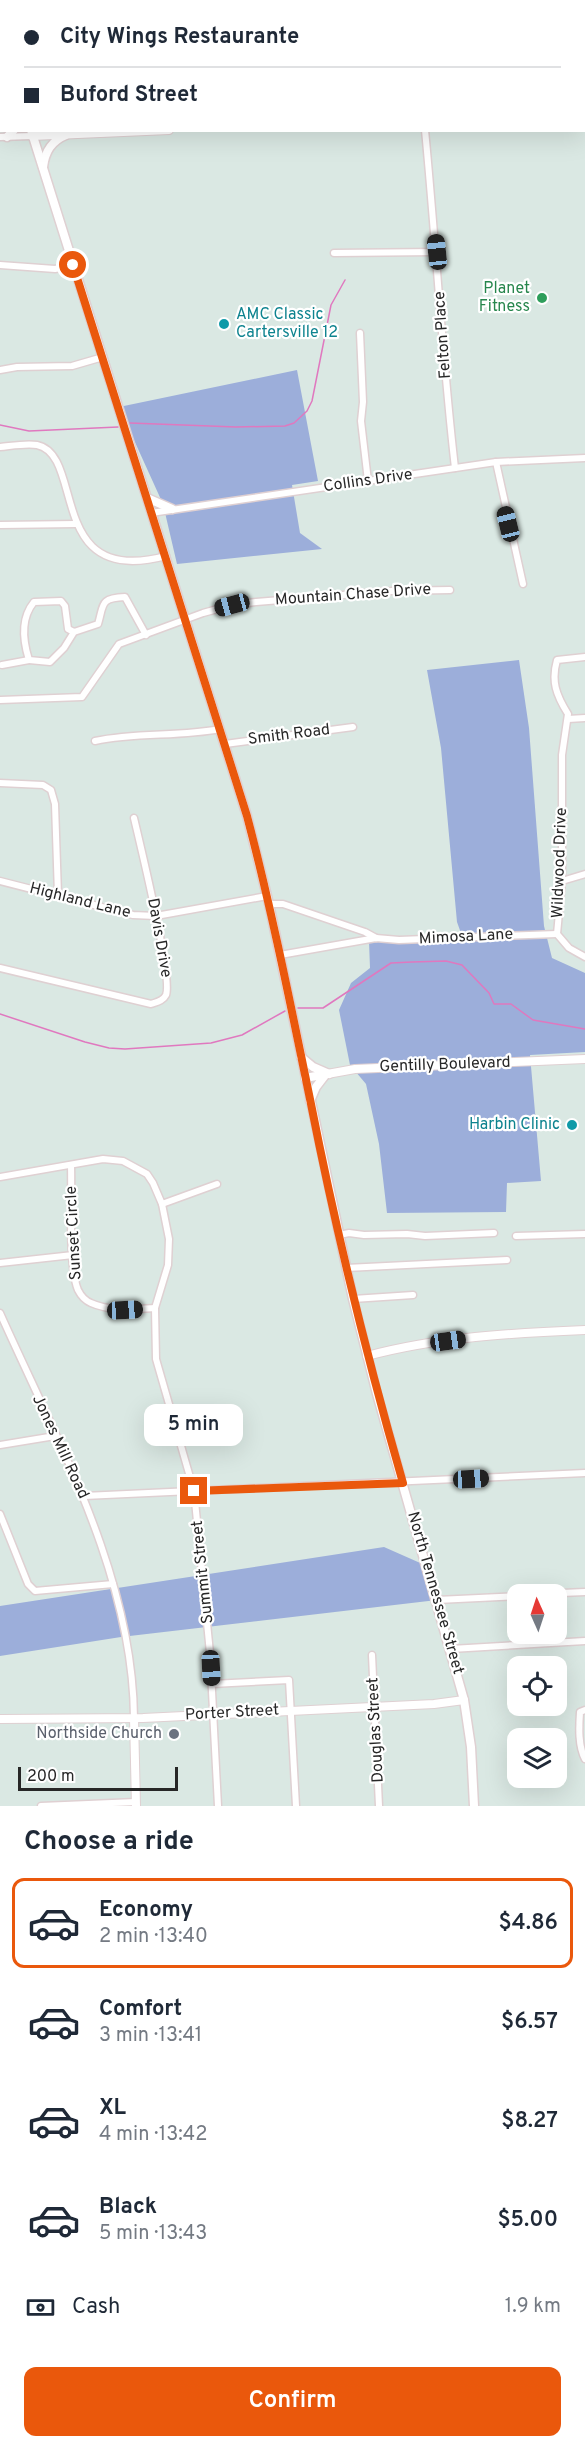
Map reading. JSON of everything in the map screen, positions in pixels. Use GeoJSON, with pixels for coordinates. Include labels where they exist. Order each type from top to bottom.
{"type":"FeatureCollection","features":[{"type":"Feature","properties":{"kind":"main road","name":"North Tennessee Street"},"geometry":{"type":"LineString","coordinates":[[31,132],[247,816],[268,900],[353,1299],[464,1700],[470,1739],[474,1806]]}},
{"type":"Feature","properties":{"kind":"main road"},"geometry":{"type":"LineString","coordinates":[[53,132],[62,135]]}},
{"type":"Feature","properties":{"kind":"main road"},"geometry":{"type":"LineString","coordinates":[[43,170],[49,148],[62,135]]}},
{"type":"Feature","properties":{"kind":"main road"},"geometry":{"type":"LineString","coordinates":[[147,498],[172,509]]}},
{"type":"Feature","properties":{"kind":"main road"},"geometry":{"type":"LineString","coordinates":[[301,1056],[313,1067],[328,1074],[316,1088],[310,1101]]}},
{"type":"Feature","properties":{"kind":"street"},"geometry":{"type":"LineString","coordinates":[[7,135],[31,132],[62,135],[126,132]]}},
{"type":"Feature","properties":{"kind":"street","name":"Felton Place"},"geometry":{"type":"LineString","coordinates":[[425,132],[437,252],[448,410],[455,468]]}},
{"type":"Feature","properties":{"kind":"street"},"geometry":{"type":"LineString","coordinates":[[334,253],[437,252]]}},
{"type":"Feature","properties":{"kind":"street"},"geometry":{"type":"LineString","coordinates":[[0,265],[50,269],[73,265]]}},
{"type":"Feature","properties":{"kind":"street"},"geometry":{"type":"LineString","coordinates":[[360,333],[363,402],[361,421],[368,481]]}},
{"type":"Feature","properties":{"kind":"street"},"geometry":{"type":"LineString","coordinates":[[0,370],[16,367],[72,366],[103,357]]}},
{"type":"Feature","properties":{"kind":"street"},"geometry":{"type":"LineString","coordinates":[[0,447],[39,445],[54,456],[76,524],[91,546],[102,554],[128,560],[166,556]]}},
{"type":"Feature","properties":{"kind":"street","name":"Collins Drive"},"geometry":{"type":"LineString","coordinates":[[152,513],[496,462],[585,458]]}},
{"type":"Feature","properties":{"kind":"street"},"geometry":{"type":"LineString","coordinates":[[496,462],[523,584]]}},
{"type":"Feature","properties":{"kind":"street"},"geometry":{"type":"LineString","coordinates":[[0,525],[76,524]]}},
{"type":"Feature","properties":{"kind":"street","name":"Mountain Chase Drive"},"geometry":{"type":"LineString","coordinates":[[0,700],[82,697],[119,644],[185,618],[232,605],[392,591],[450,590]]}},
{"type":"Feature","properties":{"kind":"street"},"geometry":{"type":"LineString","coordinates":[[2,665],[29,660],[50,662],[64,648],[74,632],[98,624],[101,605],[104,602],[125,597],[146,635]]}},
{"type":"Feature","properties":{"kind":"street"},"geometry":{"type":"LineString","coordinates":[[29,660],[24,632],[26,618],[34,602],[61,601],[65,606],[68,629],[74,632]]}},
{"type":"Feature","properties":{"kind":"street"},"geometry":{"type":"LineString","coordinates":[[585,657],[565,657],[557,660],[554,670],[555,689],[568,714],[568,719],[585,718]]}},
{"type":"Feature","properties":{"kind":"street","name":"Wildwood Drive"},"geometry":{"type":"LineString","coordinates":[[568,719],[562,755],[562,881],[557,934],[569,948],[585,957]]}},
{"type":"Feature","properties":{"kind":"street","name":"Smith Road"},"geometry":{"type":"LineString","coordinates":[[225,744],[353,727]]}},
{"type":"Feature","properties":{"kind":"street"},"geometry":{"type":"LineString","coordinates":[[95,741],[134,735],[220,729]]}},
{"type":"Feature","properties":{"kind":"street"},"geometry":{"type":"LineString","coordinates":[[0,783],[43,785],[51,790],[54,804],[58,895]]}},
{"type":"Feature","properties":{"kind":"street","name":"Davis Drive"},"geometry":{"type":"LineString","coordinates":[[0,968],[151,1004],[162,1000],[167,988],[156,916],[134,818]]}},
{"type":"Feature","properties":{"kind":"street"},"geometry":{"type":"LineString","coordinates":[[562,881],[585,874]]}},
{"type":"Feature","properties":{"kind":"street","name":"Highland Lane"},"geometry":{"type":"LineString","coordinates":[[0,881],[133,915],[156,916],[268,900]]}},
{"type":"Feature","properties":{"kind":"street","name":"Mimosa Lane"},"geometry":{"type":"LineString","coordinates":[[268,900],[365,932],[376,938]]}},
{"type":"Feature","properties":{"kind":"street","name":"Mimosa Lane"},"geometry":{"type":"LineString","coordinates":[[280,955],[376,938],[399,940],[557,934]]}},
{"type":"Feature","properties":{"kind":"street","name":"Gentilly Boulevard"},"geometry":{"type":"LineString","coordinates":[[305,1078],[367,1069],[585,1059]]}},
{"type":"Feature","properties":{"kind":"street"},"geometry":{"type":"LineString","coordinates":[[0,1177],[103,1159],[123,1161],[147,1174],[162,1204],[169,1239],[168,1265],[155,1308]]}},
{"type":"Feature","properties":{"kind":"street","name":"Sunset Circle"},"geometry":{"type":"LineString","coordinates":[[71,1166],[73,1255],[78,1289],[90,1303],[125,1310],[155,1308]]}},
{"type":"Feature","properties":{"kind":"street"},"geometry":{"type":"LineString","coordinates":[[162,1204],[217,1184]]}},
{"type":"Feature","properties":{"kind":"street"},"geometry":{"type":"LineString","coordinates":[[339,1235],[349,1233],[425,1236],[494,1233]]}},
{"type":"Feature","properties":{"kind":"street"},"geometry":{"type":"LineString","coordinates":[[516,1236],[585,1234]]}},
{"type":"Feature","properties":{"kind":"street"},"geometry":{"type":"LineString","coordinates":[[0,1263],[73,1255]]}},
{"type":"Feature","properties":{"kind":"street"},"geometry":{"type":"LineString","coordinates":[[346,1268],[507,1260]]}},
{"type":"Feature","properties":{"kind":"street"},"geometry":{"type":"LineString","coordinates":[[353,1299],[413,1295]]}},
{"type":"Feature","properties":{"kind":"street","name":"Summit Street"},"geometry":{"type":"LineString","coordinates":[[155,1308],[156,1359],[194,1491],[207,1610],[218,1806]]}},
{"type":"Feature","properties":{"kind":"street","name":"Jones Mill Road"},"geometry":{"type":"LineString","coordinates":[[0,1313],[84,1496],[113,1584],[129,1645],[134,1718]]}},
{"type":"Feature","properties":{"kind":"street"},"geometry":{"type":"LineString","coordinates":[[367,1356],[428,1344],[489,1336],[585,1330]]}},
{"type":"Feature","properties":{"kind":"street"},"geometry":{"type":"LineString","coordinates":[[0,1445],[55,1436]]}},
{"type":"Feature","properties":{"kind":"street"},"geometry":{"type":"LineString","coordinates":[[84,1496],[585,1473]]}},
{"type":"Feature","properties":{"kind":"street"},"geometry":{"type":"LineString","coordinates":[[0,1514],[28,1584],[35,1592],[113,1584]]}},
{"type":"Feature","properties":{"kind":"street"},"geometry":{"type":"LineString","coordinates":[[567,1593],[585,1592]]}},
{"type":"Feature","properties":{"kind":"street"},"geometry":{"type":"LineString","coordinates":[[437,1599],[507,1596]]}},
{"type":"Feature","properties":{"kind":"street"},"geometry":{"type":"LineString","coordinates":[[451,1649],[585,1641]]}},
{"type":"Feature","properties":{"kind":"street","name":"Douglas Street"},"geometry":{"type":"LineString","coordinates":[[372,1655],[380,1806]]}},
{"type":"Feature","properties":{"kind":"street"},"geometry":{"type":"LineString","coordinates":[[212,1684],[289,1680],[296,1806]]}},
{"type":"Feature","properties":{"kind":"street","name":"Porter Street"},"geometry":{"type":"LineString","coordinates":[[0,1719],[134,1718],[375,1707],[464,1700]]}},
{"type":"Feature","properties":{"kind":"street"},"geometry":{"type":"LineString","coordinates":[[585,1710],[580,1712],[579,1727],[582,1753],[585,1759]]}},
{"type":"Feature","properties":{"kind":"street"},"geometry":{"type":"LineString","coordinates":[[41,1806],[136,1804],[134,1718]]}},
{"type":"Feature","properties":{"kind":"shaded area"},"geometry":{"type":"Polygon","coordinates":[[[297,370],[318,481],[292,485],[300,533],[322,549],[177,564],[163,504],[119,407],[297,370]]]}},
{"type":"Feature","properties":{"kind":"shaded area"},"geometry":{"type":"Polygon","coordinates":[[[519,660],[529,728],[544,926],[552,958],[585,973],[585,1052],[530,1055],[541,1181],[507,1183],[506,1212],[387,1213],[379,1144],[366,1084],[350,1065],[339,1010],[351,983],[370,968],[369,941],[462,936],[457,922],[441,748],[427,670],[519,660]]]}},
{"type":"Feature","properties":{"kind":"shaded area"},"geometry":{"type":"Polygon","coordinates":[[[384,1547],[427,1566],[437,1600],[121,1637],[0,1656],[0,1606],[384,1547]]]}},
{"type":"Feature","properties":{"kind":"waterway"},"geometry":{"type":"LineString","coordinates":[[130,423],[236,427],[285,426],[294,423],[307,411],[312,401],[331,305],[345,280]]}},
{"type":"Feature","properties":{"kind":"waterway"},"geometry":{"type":"LineString","coordinates":[[0,425],[29,431],[118,427]]}},
{"type":"Feature","properties":{"kind":"waterway"},"geometry":{"type":"LineString","coordinates":[[298,1008],[323,1008],[391,963],[446,961],[462,965],[489,993],[494,1004],[511,1004],[533,1020],[585,1029]]}},
{"type":"Feature","properties":{"kind":"waterway"},"geometry":{"type":"LineString","coordinates":[[0,1014],[85,1042],[125,1049],[211,1043],[242,1035],[285,1011]]}},
{"type":"Feature","properties":{"kind":"place","name":"Planet Fitness"},"geometry":{"type":"Point","coordinates":[542,298]}},
{"type":"Feature","properties":{"kind":"place","name":"AMC Classic Cartersville 12"},"geometry":{"type":"Point","coordinates":[224,324]}},
{"type":"Feature","properties":{"kind":"place","name":"Harbin Clinic"},"geometry":{"type":"Point","coordinates":[572,1125]}},
{"type":"Feature","properties":{"kind":"place","name":"Northside Church"},"geometry":{"type":"Point","coordinates":[174,1734]}},
{"type":"Feature","properties":{"kind":"route"},"geometry":{"type":"LineString","coordinates":[[73,265],[225,744],[258,856],[353,1299],[403,1483],[194,1491]]}}]}
